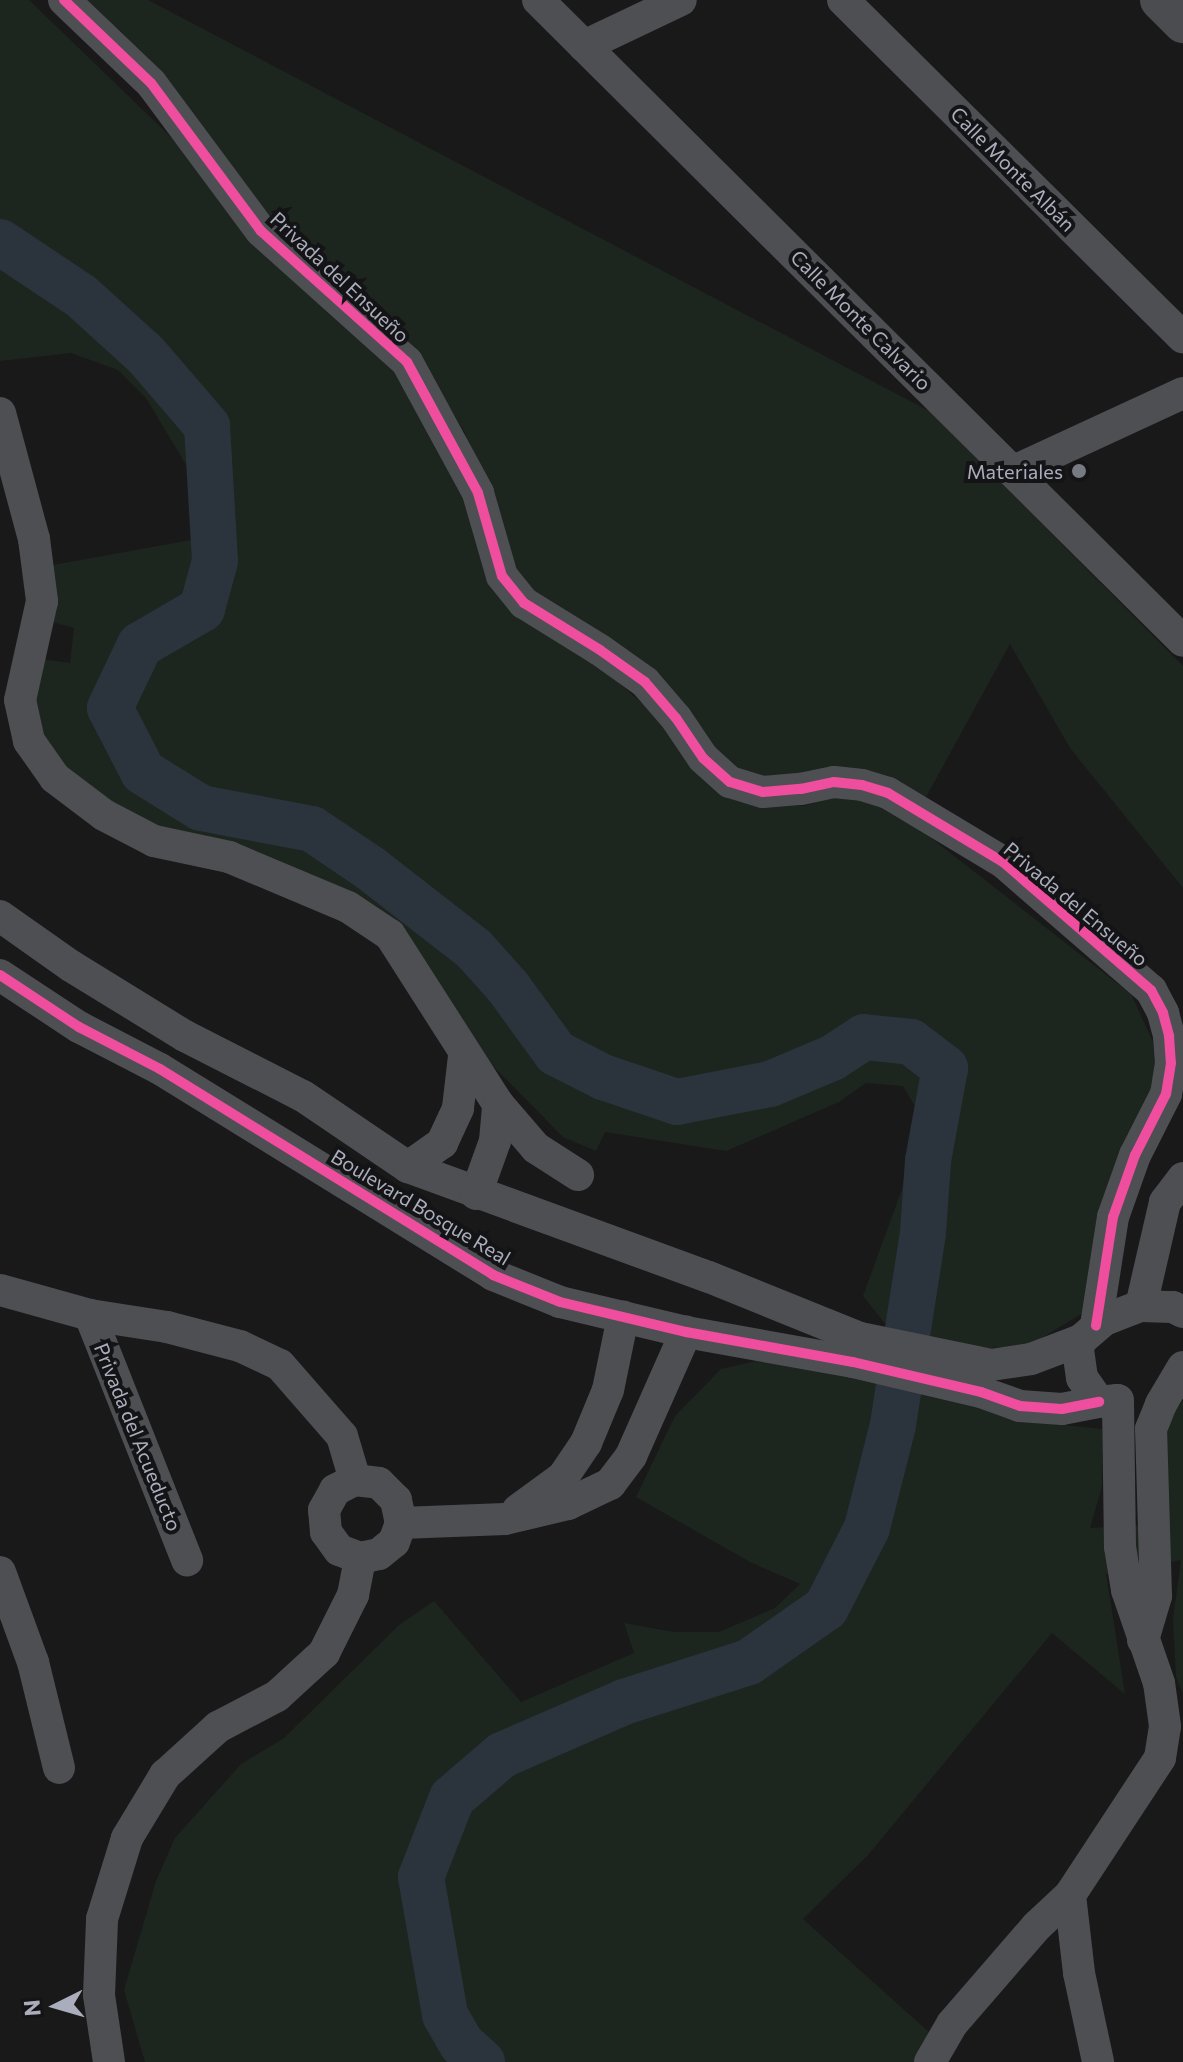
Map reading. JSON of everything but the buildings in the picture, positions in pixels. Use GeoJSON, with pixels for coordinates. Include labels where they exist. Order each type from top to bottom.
{"type":"FeatureCollection","features":[{"type":"Feature","properties":{"kind":"main road"},"geometry":{"type":"LineString","coordinates":[[1160,0],[1183,23]]}},
{"type":"Feature","properties":{"kind":"street","name":"Privada del Ensueño"},"geometry":{"type":"LineString","coordinates":[[64,0],[151,83],[261,231],[407,362],[478,493],[502,576],[524,603],[645,682],[703,758],[730,782],[763,792],[834,782],[862,785],[888,793],[1003,862],[1151,990],[1163,1013],[1171,1063],[1166,1094],[1122,1188],[1089,1333],[1078,1357],[1082,1378],[1108,1401]]}},
{"type":"Feature","properties":{"kind":"street","name":"Calle Monte Calvario"},"geometry":{"type":"LineString","coordinates":[[538,0],[1183,641]]}},
{"type":"Feature","properties":{"kind":"street"},"geometry":{"type":"LineString","coordinates":[[584,46],[681,0]]}},
{"type":"Feature","properties":{"kind":"street","name":"Calle Monte Albán"},"geometry":{"type":"LineString","coordinates":[[843,0],[1183,338]]}},
{"type":"Feature","properties":{"kind":"street"},"geometry":{"type":"LineString","coordinates":[[1014,471],[1183,393]]}},
{"type":"Feature","properties":{"kind":"street"},"geometry":{"type":"LineString","coordinates":[[0,413],[34,539],[42,601],[20,700],[29,741],[55,778],[104,815],[154,841],[229,857],[348,907],[390,935],[464,1056],[498,1104],[536,1148],[578,1175]]}},
{"type":"Feature","properties":{"kind":"street","name":"Boulevard Bosque Real"},"geometry":{"type":"LineString","coordinates":[[0,916],[71,966],[185,1036],[303,1096],[408,1167],[709,1277],[857,1350]]}},
{"type":"Feature","properties":{"kind":"street","name":"Boulevard Bosque Real"},"geometry":{"type":"LineString","coordinates":[[0,975],[79,1027],[160,1069],[493,1275],[560,1302],[686,1332],[857,1350],[986,1378],[1020,1406],[1062,1409],[1108,1401],[1156,1385],[1183,1367]]}},
{"type":"Feature","properties":{"kind":"street","name":"Privada del Ensueño"},"geometry":{"type":"LineString","coordinates":[[1151,990],[1168,994],[1183,1008]]}},
{"type":"Feature","properties":{"kind":"street"},"geometry":{"type":"LineString","coordinates":[[160,1069],[185,1036]]}},
{"type":"Feature","properties":{"kind":"street"},"geometry":{"type":"LineString","coordinates":[[408,1167],[442,1143],[458,1108],[464,1056]]}},
{"type":"Feature","properties":{"kind":"street"},"geometry":{"type":"LineString","coordinates":[[476,1194],[495,1141],[498,1104]]}},
{"type":"Feature","properties":{"kind":"street"},"geometry":{"type":"LineString","coordinates":[[1122,1188],[1140,1183],[1156,1189],[1174,1190],[1166,1304]]}},
{"type":"Feature","properties":{"kind":"street","name":"Privada del Acueducto"},"geometry":{"type":"LineString","coordinates":[[0,1290],[90,1315],[167,1327],[240,1346],[280,1365],[342,1436],[355,1480]]}},
{"type":"Feature","properties":{"kind":"street","name":"Boulevard Bosque Real"},"geometry":{"type":"LineString","coordinates":[[986,1378],[1089,1333],[1166,1304]]}},
{"type":"Feature","properties":{"kind":"street","name":"Privada del Acueducto"},"geometry":{"type":"LineString","coordinates":[[90,1315],[187,1560]]}},
{"type":"Feature","properties":{"kind":"street"},"geometry":{"type":"LineString","coordinates":[[505,1519],[563,1477],[586,1443],[608,1390],[623,1317]]}},
{"type":"Feature","properties":{"kind":"street"},"geometry":{"type":"LineString","coordinates":[[401,1523],[505,1519],[568,1504],[610,1484],[631,1456],[686,1332]]}},
{"type":"Feature","properties":{"kind":"street"},"geometry":{"type":"LineString","coordinates":[[1143,1640],[1156,1596],[1151,1429],[1161,1404],[1183,1367]]}},
{"type":"Feature","properties":{"kind":"street"},"geometry":{"type":"LineString","coordinates":[[930,2062],[952,2024],[1037,1926],[1070,1895],[1160,1758],[1165,1726],[1159,1683],[1127,1590],[1120,1547],[1108,1401]]}},
{"type":"Feature","properties":{"kind":"street"},"geometry":{"type":"LineString","coordinates":[[597,1416],[642,1432]]}},
{"type":"Feature","properties":{"kind":"street"},"geometry":{"type":"LineString","coordinates":[[355,1480],[379,1483],[396,1500],[401,1523],[394,1542],[379,1554],[360,1558],[339,1550],[326,1532],[324,1510],[335,1490],[355,1480]]}},
{"type":"Feature","properties":{"kind":"street"},"geometry":{"type":"LineString","coordinates":[[109,2062],[99,1995],[102,1919],[127,1838],[165,1775],[218,1727],[277,1696],[324,1653],[353,1595],[360,1558]]}},
{"type":"Feature","properties":{"kind":"street"},"geometry":{"type":"LineString","coordinates":[[0,1572],[33,1662],[59,1768]]}},
{"type":"Feature","properties":{"kind":"street"},"geometry":{"type":"LineString","coordinates":[[1070,1895],[1079,1973],[1098,2062]]}},
{"type":"Feature","properties":{"kind":"shaded area"},"geometry":{"type":"Polygon","coordinates":[[[0,0],[29,0],[206,171],[399,366],[523,615],[586,654],[652,712],[730,790],[804,806],[843,794],[885,802],[1131,994],[1153,1042],[1156,1093],[1088,1310],[1028,1346],[970,1349],[891,1331],[863,1296],[902,1189],[916,1108],[903,1086],[866,1083],[839,1102],[726,1151],[605,1132],[596,1151],[563,1137],[484,1057],[367,905],[142,827],[45,757],[29,706],[42,659],[70,663],[74,628],[52,622],[53,565],[191,540],[191,473],[146,398],[118,370],[71,353],[0,361],[0,0]]]}},
{"type":"Feature","properties":{"kind":"shaded area"},"geometry":{"type":"Polygon","coordinates":[[[79,0],[148,0],[931,412],[1183,666],[1183,888],[1070,748],[1010,644],[920,808],[747,777],[527,594],[491,514],[465,433],[426,368],[280,231],[79,0]]]}},
{"type":"Feature","properties":{"kind":"shaded area"},"geometry":{"type":"Polygon","coordinates":[[[756,1361],[815,1367],[1036,1422],[1102,1429],[1102,1487],[1090,1528],[1168,1524],[1163,1424],[1183,1401],[1183,1694],[1176,1677],[1173,1619],[1181,1560],[1106,1574],[1125,1694],[1052,1633],[868,1855],[803,1919],[930,2033],[915,2062],[145,2062],[124,1990],[156,1881],[175,1838],[241,1764],[284,1738],[399,1625],[434,1601],[521,1702],[634,1653],[624,1623],[674,1632],[719,1632],[775,1608],[800,1584],[750,1562],[636,1497],[675,1416],[721,1369],[756,1361]]]}},
{"type":"Feature","properties":{"kind":"waterway"},"geometry":{"type":"LineString","coordinates":[[0,242],[81,296],[146,355],[207,426],[215,561],[202,609],[140,645],[110,708],[143,772],[201,808],[312,829],[370,868],[474,949],[508,987],[556,1053],[603,1077],[677,1102],[770,1084],[832,1058],[864,1037],[911,1042],[945,1068],[928,1161],[923,1233],[893,1425],[867,1528],[826,1608],[749,1662],[624,1702],[502,1755],[452,1798],[421,1877],[445,2015],[462,2044],[482,2062]]}},
{"type":"Feature","properties":{"kind":"cycle path"},"geometry":{"type":"LineString","coordinates":[[64,0],[151,83],[261,231],[407,362],[478,493],[502,576],[524,603],[645,682],[676,718],[703,758],[730,782],[763,792],[834,782],[862,785],[888,793],[1003,862],[1151,990],[1163,1013],[1169,1036],[1171,1063],[1166,1094],[1135,1155],[1113,1217],[1096,1326]]}},
{"type":"Feature","properties":{"kind":"cycle path"},"geometry":{"type":"LineString","coordinates":[[0,975],[79,1027],[160,1069],[493,1275],[560,1302],[686,1332],[853,1362],[981,1392],[1020,1406],[1062,1409],[1099,1402]]}},
{"type":"Feature","properties":{"kind":"place","name":"Materiales"},"geometry":{"type":"Point","coordinates":[1079,471]}}]}
